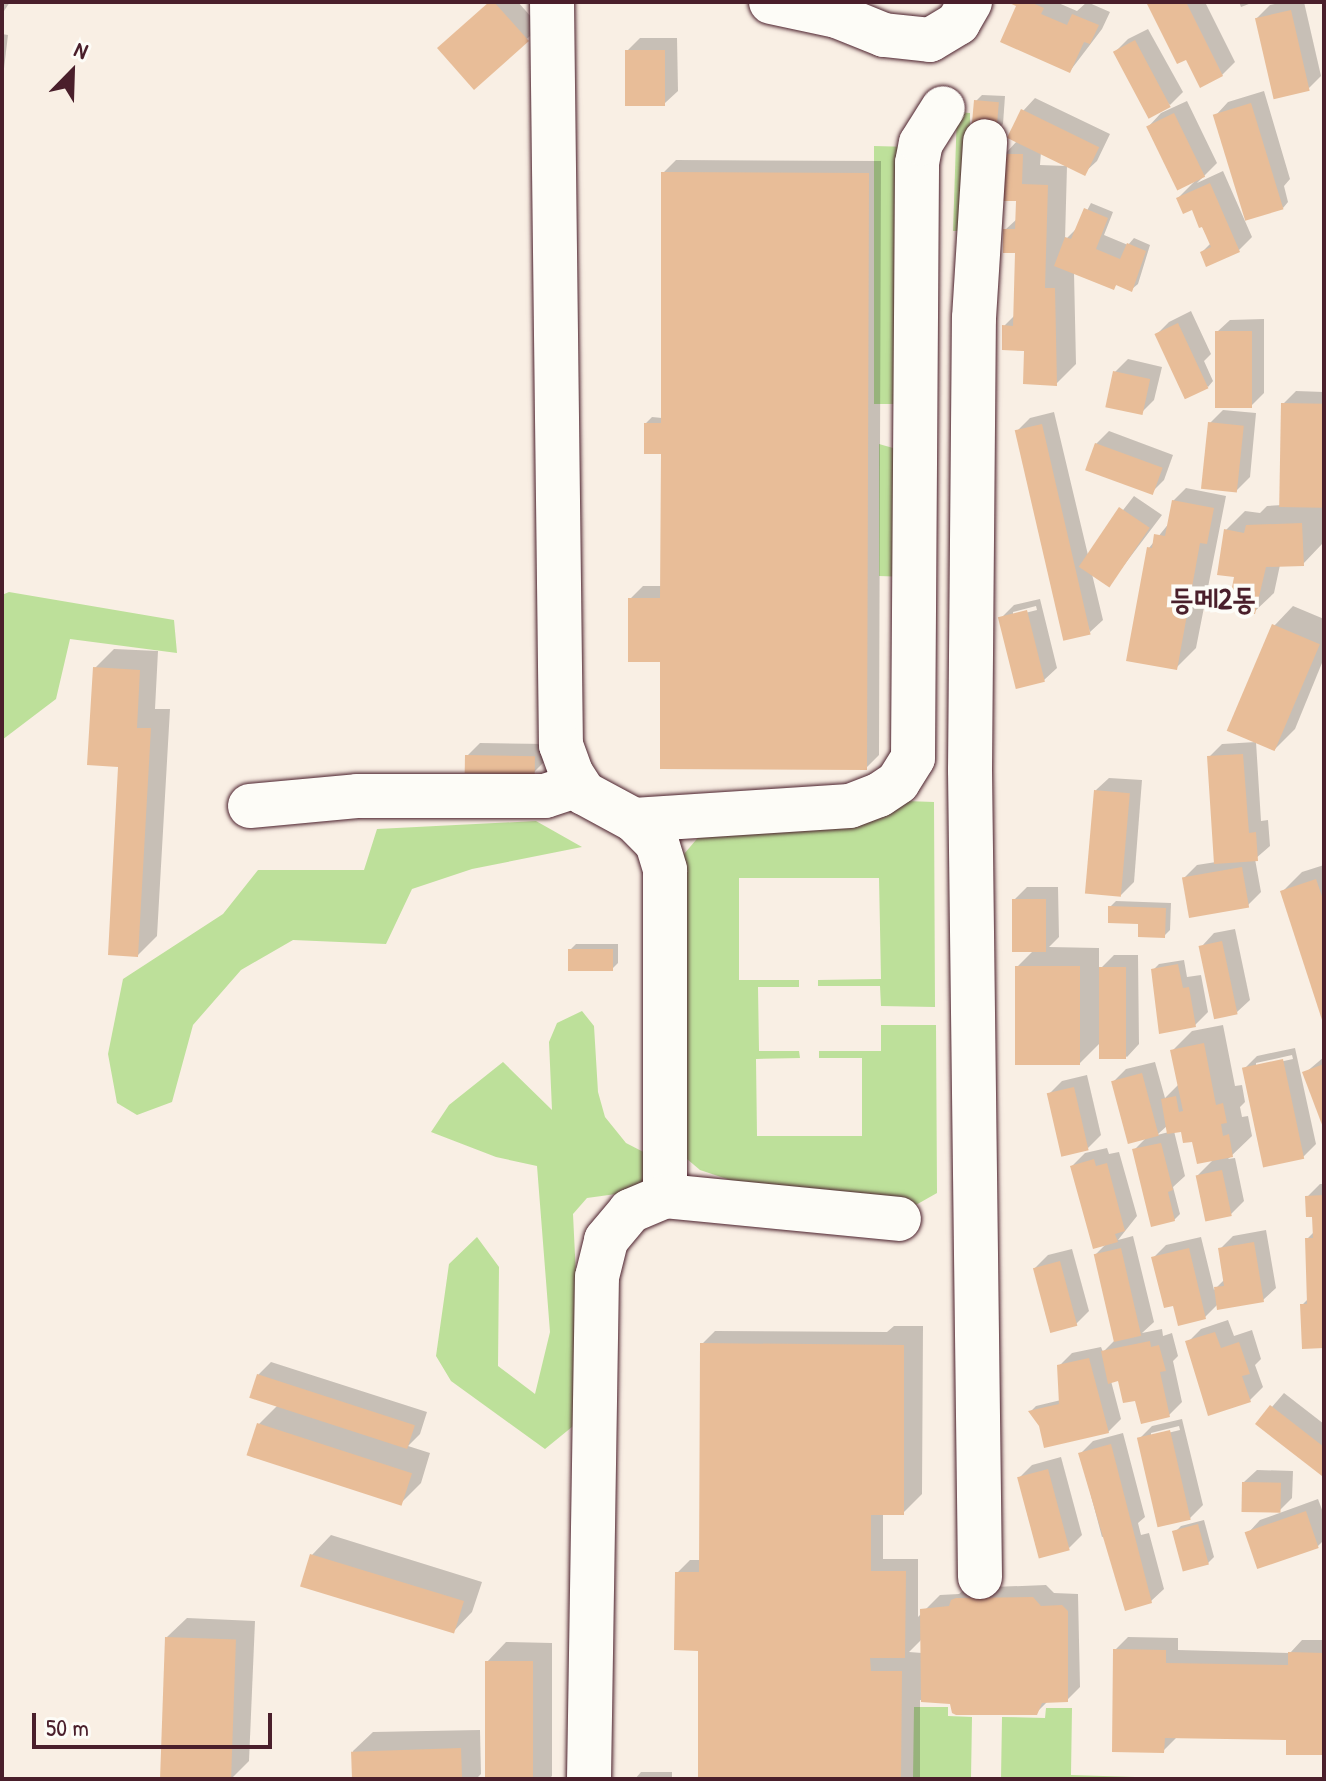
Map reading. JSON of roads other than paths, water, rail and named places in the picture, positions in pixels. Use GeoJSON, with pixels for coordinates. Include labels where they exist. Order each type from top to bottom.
{"type":"FeatureCollection","features":[{"type":"Feature","properties":{"kind":"street"},"geometry":{"type":"LineString","coordinates":[[552,2],[561,745],[584,793],[634,820],[657,843],[665,870],[665,1196]]}},
{"type":"Feature","properties":{"kind":"street"},"geometry":{"type":"LineString","coordinates":[[771,2],[837,16],[884,35],[930,40],[958,23],[970,2]]}},
{"type":"Feature","properties":{"kind":"street"},"geometry":{"type":"LineString","coordinates":[[634,820],[850,806],[879,795],[898,782],[913,758],[917,163],[921,143],[943,108]]}},
{"type":"Feature","properties":{"kind":"street"},"geometry":{"type":"LineString","coordinates":[[980,1577],[970,770],[974,318],[985,141]]}},
{"type":"Feature","properties":{"kind":"street"},"geometry":{"type":"LineString","coordinates":[[916,318],[974,318]]}},
{"type":"Feature","properties":{"kind":"street"},"geometry":{"type":"LineString","coordinates":[[250,806],[357,796],[545,796],[578,785]]}},
{"type":"Feature","properties":{"kind":"street"},"geometry":{"type":"LineString","coordinates":[[589,1779],[597,1277],[606,1240],[630,1211],[665,1196],[899,1219]]}},
{"type":"Feature","properties":{"kind":"district","name":"등메2동"},"geometry":{"type":"Point","coordinates":[1213,598]}}]}
